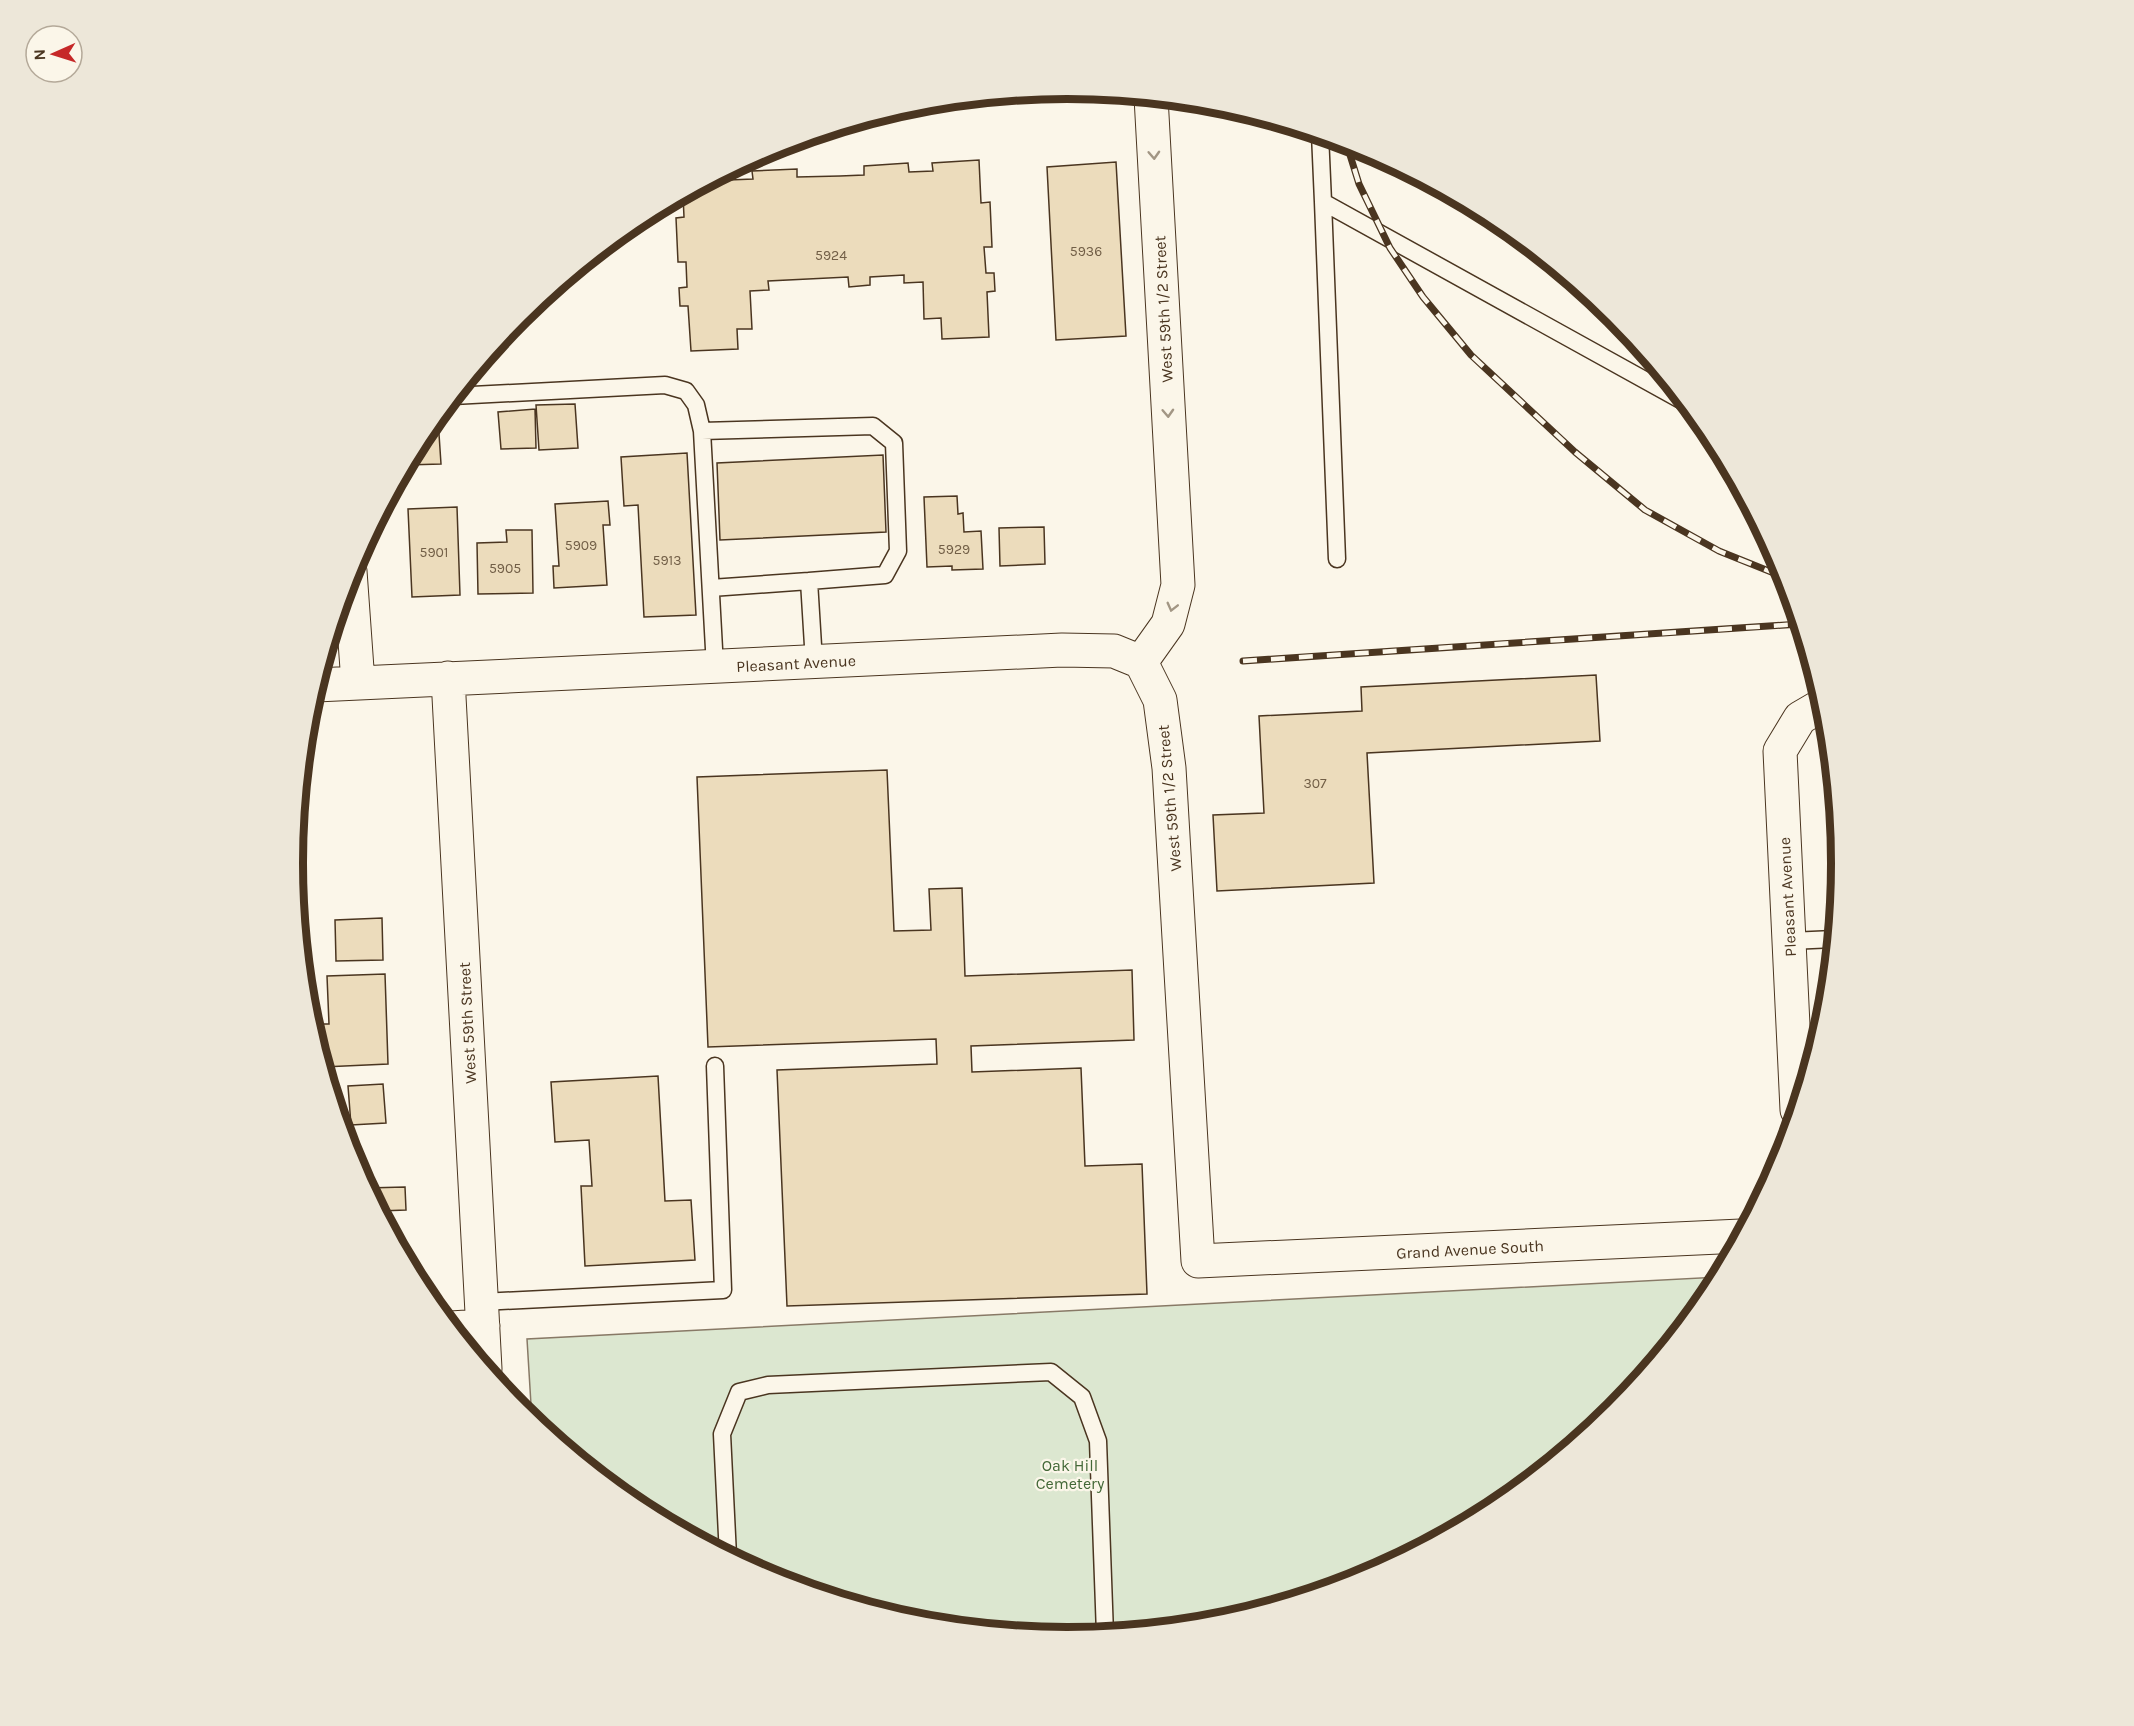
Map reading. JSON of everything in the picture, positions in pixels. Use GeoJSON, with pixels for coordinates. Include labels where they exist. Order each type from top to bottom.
{"type":"FeatureCollection","features":[{"type":"Feature","properties":{"kind":"street","name":"West 59th 1/2 Street"},"geometry":{"type":"LineString","coordinates":[[1151,104],[1178,585],[1168,624],[1141,662],[1160,700],[1170,768],[1198,1262]]}},
{"type":"Feature","properties":{"kind":"street"},"geometry":{"type":"LineString","coordinates":[[325,684],[358,682],[352,596]]}},
{"type":"Feature","properties":{"kind":"street","name":"Pleasant Avenue"},"geometry":{"type":"LineString","coordinates":[[358,682],[1062,650],[1114,651],[1141,662]]}},
{"type":"Feature","properties":{"kind":"street","name":"West 59th Street"},"geometry":{"type":"LineString","coordinates":[[448,678],[472,1319],[481,1352]]}},
{"type":"Feature","properties":{"kind":"street","name":"Pleasant Avenue"},"geometry":{"type":"LineString","coordinates":[[1796,1089],[1780,751],[1800,718],[1815,709]]}},
{"type":"Feature","properties":{"kind":"street","name":"Grand Avenue South"},"geometry":{"type":"LineString","coordinates":[[1198,1262],[1733,1236]]}},
{"type":"Feature","properties":{"kind":"lane"},"geometry":{"type":"LineString","coordinates":[[1320,143],[1338,559]]}},
{"type":"Feature","properties":{"kind":"lane"},"geometry":{"type":"LineString","coordinates":[[1323,202],[1670,394]]}},
{"type":"Feature","properties":{"kind":"lane"},"geometry":{"type":"LineString","coordinates":[[463,395],[665,385],[686,391],[696,405],[702,431],[715,667]]}},
{"type":"Feature","properties":{"kind":"lane"},"geometry":{"type":"LineString","coordinates":[[702,431],[873,426],[894,443],[898,550],[885,575],[711,588]]}},
{"type":"Feature","properties":{"kind":"lane"},"geometry":{"type":"LineString","coordinates":[[809,581],[814,662]]}},
{"type":"Feature","properties":{"kind":"lane"},"geometry":{"type":"LineString","coordinates":[[1790,941],[1826,939]]}},
{"type":"Feature","properties":{"kind":"lane"},"geometry":{"type":"LineString","coordinates":[[472,1319],[723,1290],[715,1066]]}},
{"type":"Feature","properties":{"kind":"lane"},"geometry":{"type":"LineString","coordinates":[[728,1547],[722,1434],[739,1392],[768,1385],[1051,1372],[1082,1397],[1098,1441],[1106,1625]]}},
{"type":"Feature","properties":{"kind":"green space","name":"Oak Hill Cemetery"},"geometry":{"type":"Polygon","coordinates":[[[1708,1278],[1673,1328],[1607,1403],[1532,1469],[1449,1525],[1359,1569],[1265,1601],[1167,1620],[1117,1625],[1067,1627],[1017,1625],[918,1612],[869,1601],[821,1586],[775,1569],[729,1548],[685,1525],[602,1469],[531,1407],[527,1339],[1708,1278]]]}},
{"type":"Feature","properties":{"kind":"building"},"geometry":{"type":"Polygon","coordinates":[[[979,160],[981,203],[990,202],[992,247],[984,247],[986,273],[994,273],[995,291],[987,292],[989,337],[942,339],[941,318],[924,319],[923,282],[904,283],[904,275],[870,277],[870,285],[849,287],[848,277],[768,281],[769,290],[750,291],[752,329],[737,329],[738,349],[691,351],[688,306],[680,306],[679,288],[687,287],[686,262],[678,262],[676,218],[684,217],[683,202],[729,178],[729,180],[753,179],[752,171],[797,169],[797,177],[864,175],[864,166],[908,163],[909,172],[933,171],[932,163],[979,160]]]}},
{"type":"Feature","properties":{"kind":"building"},"geometry":{"type":"Polygon","coordinates":[[[1116,162],[1126,336],[1056,340],[1047,167],[1116,162]]]}},
{"type":"Feature","properties":{"kind":"building"},"geometry":{"type":"Polygon","coordinates":[[[575,404],[578,448],[539,450],[536,405],[575,404]]]}},
{"type":"Feature","properties":{"kind":"building"},"geometry":{"type":"Polygon","coordinates":[[[535,409],[536,448],[501,449],[498,412],[535,409]]]}},
{"type":"Feature","properties":{"kind":"building"},"geometry":{"type":"Polygon","coordinates":[[[439,430],[441,464],[415,465],[439,430]]]}},
{"type":"Feature","properties":{"kind":"building"},"geometry":{"type":"Polygon","coordinates":[[[687,453],[696,615],[644,617],[638,505],[624,506],[621,457],[687,453]]]}},
{"type":"Feature","properties":{"kind":"building"},"geometry":{"type":"Polygon","coordinates":[[[883,455],[886,532],[720,540],[717,463],[883,455]]]}},
{"type":"Feature","properties":{"kind":"building"},"geometry":{"type":"Polygon","coordinates":[[[957,496],[958,514],[963,513],[964,532],[981,531],[983,569],[952,570],[952,566],[927,567],[924,497],[957,496]]]}},
{"type":"Feature","properties":{"kind":"building"},"geometry":{"type":"Polygon","coordinates":[[[608,501],[610,525],[603,525],[607,585],[554,588],[553,566],[559,566],[555,504],[608,501]]]}},
{"type":"Feature","properties":{"kind":"building"},"geometry":{"type":"Polygon","coordinates":[[[457,507],[460,595],[412,597],[408,509],[457,507]]]}},
{"type":"Feature","properties":{"kind":"building"},"geometry":{"type":"Polygon","coordinates":[[[1044,527],[1045,564],[1000,566],[999,528],[1044,527]]]}},
{"type":"Feature","properties":{"kind":"building"},"geometry":{"type":"Polygon","coordinates":[[[506,530],[532,530],[533,593],[478,594],[477,543],[507,542],[506,530]]]}},
{"type":"Feature","properties":{"kind":"building"},"geometry":{"type":"Polygon","coordinates":[[[1596,675],[1600,741],[1367,753],[1374,883],[1217,891],[1213,815],[1264,813],[1259,716],[1362,711],[1361,687],[1596,675]]]}},
{"type":"Feature","properties":{"kind":"building"},"geometry":{"type":"Polygon","coordinates":[[[887,770],[894,931],[931,930],[929,889],[962,888],[965,976],[1132,970],[1134,1040],[971,1046],[972,1072],[1081,1068],[1085,1166],[1142,1164],[1147,1294],[787,1306],[777,1070],[937,1064],[936,1039],[708,1047],[697,777],[887,770]]]}},
{"type":"Feature","properties":{"kind":"building"},"geometry":{"type":"Polygon","coordinates":[[[382,918],[383,960],[336,961],[335,920],[382,918]]]}},
{"type":"Feature","properties":{"kind":"building"},"geometry":{"type":"Polygon","coordinates":[[[385,974],[388,1064],[331,1067],[321,1024],[329,1024],[327,976],[385,974]]]}},
{"type":"Feature","properties":{"kind":"building"},"geometry":{"type":"Polygon","coordinates":[[[658,1076],[665,1201],[691,1200],[695,1260],[585,1266],[581,1186],[592,1186],[589,1140],[555,1142],[551,1082],[658,1076]]]}},
{"type":"Feature","properties":{"kind":"building"},"geometry":{"type":"Polygon","coordinates":[[[383,1084],[386,1123],[351,1125],[348,1086],[383,1084]]]}},
{"type":"Feature","properties":{"kind":"building"},"geometry":{"type":"Polygon","coordinates":[[[405,1187],[406,1210],[387,1211],[376,1188],[405,1187]]]}},
{"type":"Feature","properties":{"kind":"railway"},"geometry":{"type":"LineString","coordinates":[[1350,154],[1359,184],[1390,248],[1423,297],[1471,355],[1575,452],[1645,510],[1719,551],[1774,573]]}},
{"type":"Feature","properties":{"kind":"railway"},"geometry":{"type":"LineString","coordinates":[[1243,661],[1792,625]]}}]}
